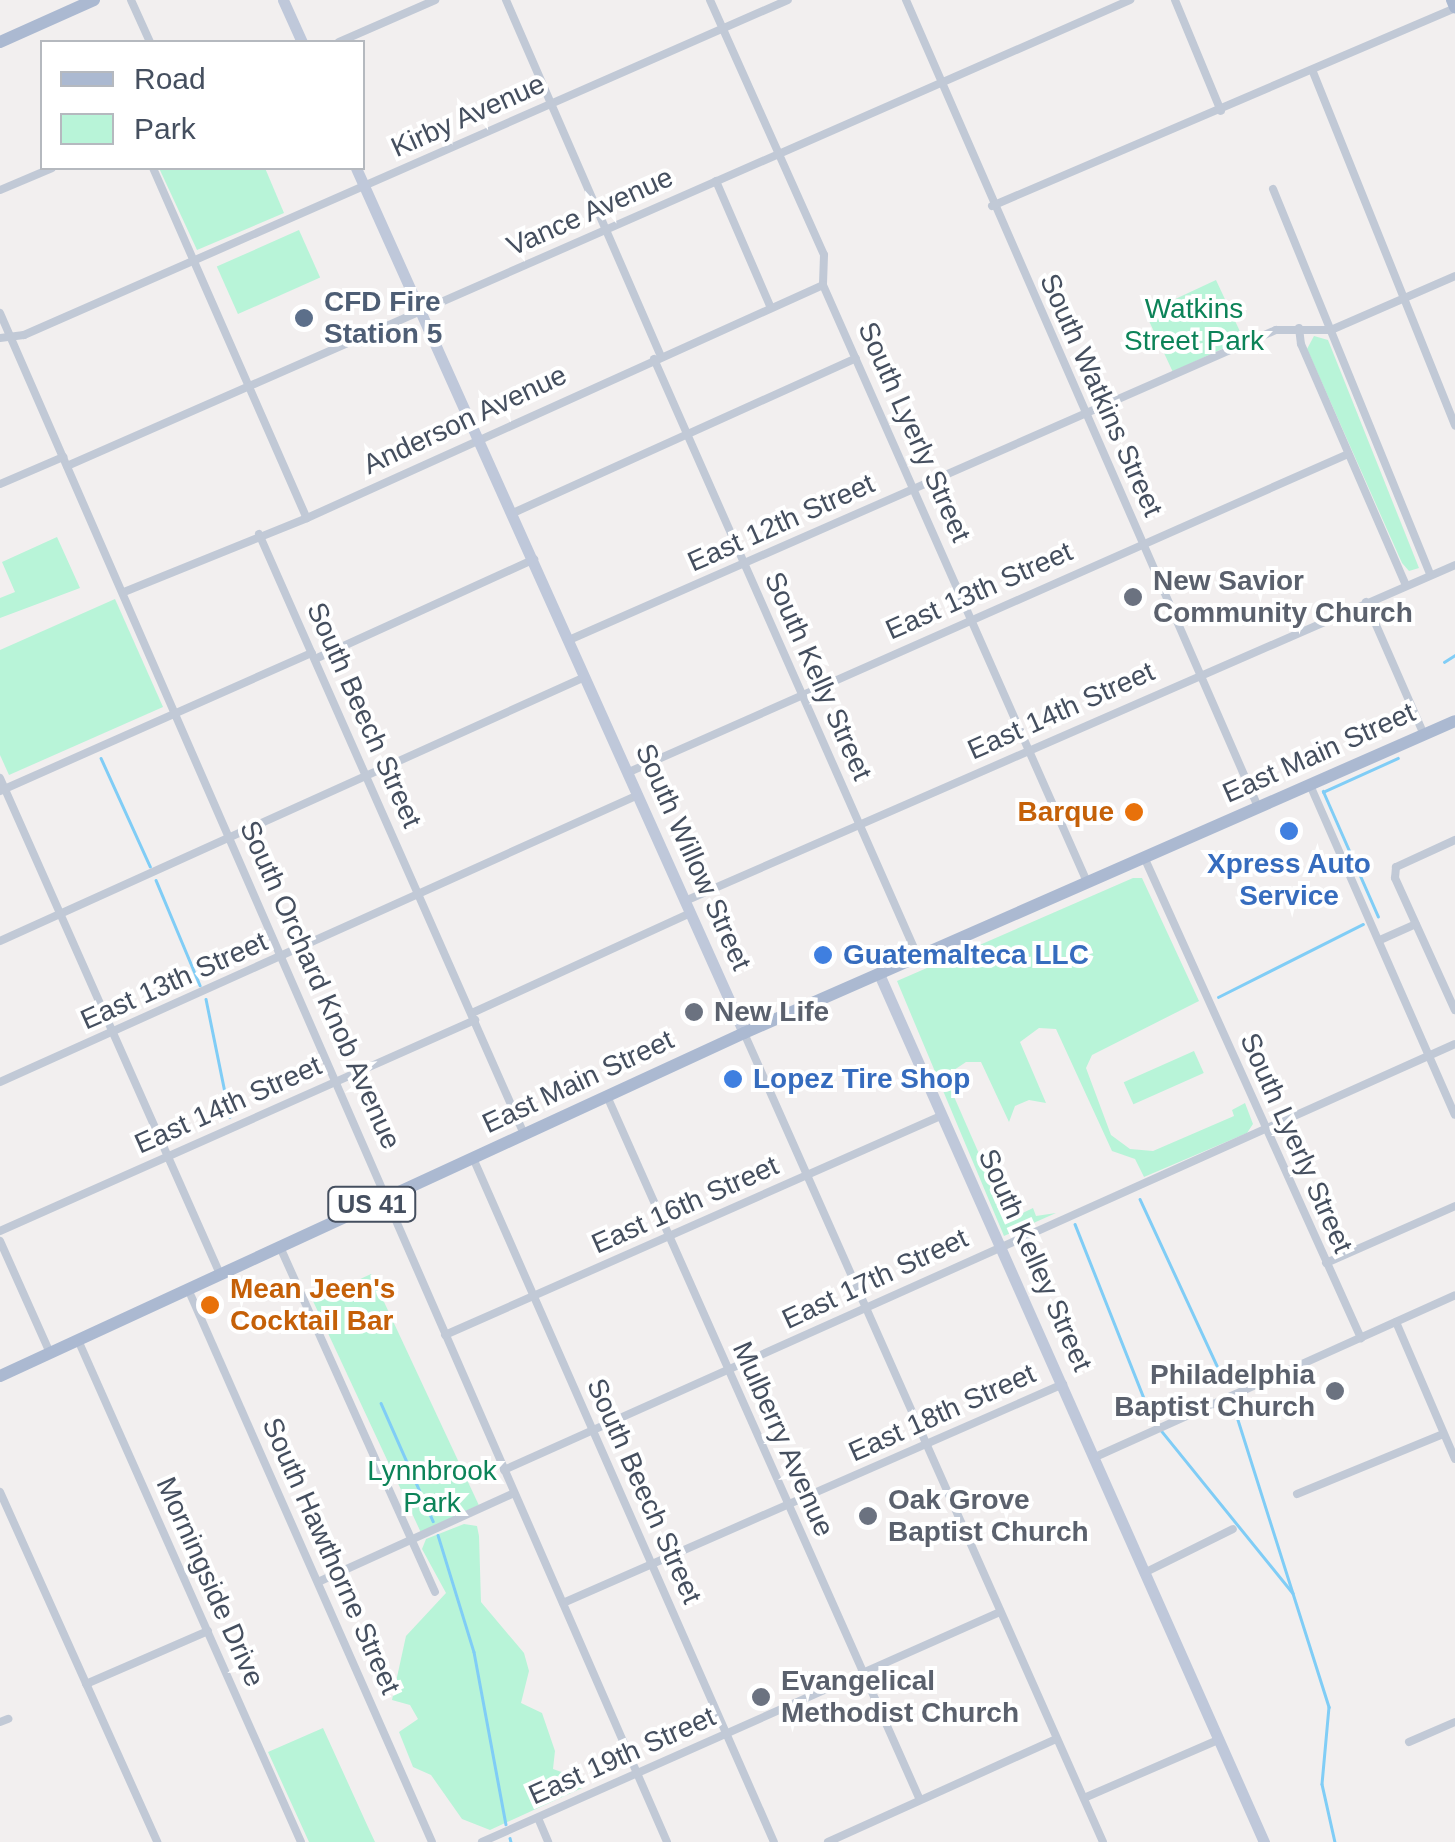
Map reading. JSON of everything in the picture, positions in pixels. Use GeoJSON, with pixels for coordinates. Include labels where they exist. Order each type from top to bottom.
{"type":"FeatureCollection","features":[{"type":"Feature","properties":{"kind":"main road"},"geometry":{"type":"LineString","coordinates":[[283,0],[301,40]]}},
{"type":"Feature","properties":{"kind":"main road"},"geometry":{"type":"LineString","coordinates":[[0,42],[85,2]]}},
{"type":"Feature","properties":{"kind":"main road","name":"South Willow Street"},"geometry":{"type":"LineString","coordinates":[[357,170],[744,1033]]}},
{"type":"Feature","properties":{"kind":"main road","name":"East Main Street"},"geometry":{"type":"LineString","coordinates":[[0,1376],[744,1033],[1455,721]]}},
{"type":"Feature","properties":{"kind":"main road","name":"South Kelley Street"},"geometry":{"type":"LineString","coordinates":[[879,974],[1264,1842]]}},
{"type":"Feature","properties":{"kind":"street"},"geometry":{"type":"LineString","coordinates":[[131,0],[149,40]]}},
{"type":"Feature","properties":{"kind":"street"},"geometry":{"type":"LineString","coordinates":[[344,40],[435,0]]}},
{"type":"Feature","properties":{"kind":"street","name":"South Kelly Street"},"geometry":{"type":"LineString","coordinates":[[506,0],[607,230],[686,432],[918,957]]}},
{"type":"Feature","properties":{"kind":"street","name":"South Lyerly Street"},"geometry":{"type":"LineString","coordinates":[[710,0],[824,255],[823,285],[1088,882]]}},
{"type":"Feature","properties":{"kind":"street","name":"Kirby Avenue"},"geometry":{"type":"LineString","coordinates":[[5,337],[194,261],[788,0]]}},
{"type":"Feature","properties":{"kind":"street","name":"South Watkins Street"},"geometry":{"type":"LineString","coordinates":[[906,0],[992,206],[1258,807]]}},
{"type":"Feature","properties":{"kind":"street","name":"Vance Avenue"},"geometry":{"type":"LineString","coordinates":[[0,484],[250,386],[1130,0]]}},
{"type":"Feature","properties":{"kind":"street"},"geometry":{"type":"LineString","coordinates":[[1175,0],[1221,111]]}},
{"type":"Feature","properties":{"kind":"street"},"geometry":{"type":"LineString","coordinates":[[992,206],[1313,72],[1454,5]]}},
{"type":"Feature","properties":{"kind":"street"},"geometry":{"type":"LineString","coordinates":[[1313,72],[1455,426]]}},
{"type":"Feature","properties":{"kind":"street"},"geometry":{"type":"LineString","coordinates":[[0,190],[47,170]]}},
{"type":"Feature","properties":{"kind":"street"},"geometry":{"type":"LineString","coordinates":[[155,170],[308,518]]}},
{"type":"Feature","properties":{"kind":"street"},"geometry":{"type":"LineString","coordinates":[[716,181],[770,306]]}},
{"type":"Feature","properties":{"kind":"street"},"geometry":{"type":"LineString","coordinates":[[1272,190],[1430,574]]}},
{"type":"Feature","properties":{"kind":"street","name":"East 12th Street"},"geometry":{"type":"LineString","coordinates":[[569,640],[1276,330],[1330,330],[1455,276]]}},
{"type":"Feature","properties":{"kind":"street","name":"Anderson Avenue"},"geometry":{"type":"LineString","coordinates":[[124,592],[259,534],[308,518],[823,285]]}},
{"type":"Feature","properties":{"kind":"street","name":"South Orchard Knob Avenue"},"geometry":{"type":"LineString","coordinates":[[0,313],[5,337],[124,592],[667,1842]]}},
{"type":"Feature","properties":{"kind":"street"},"geometry":{"type":"LineString","coordinates":[[1300,328],[1348,454],[1406,584]]}},
{"type":"Feature","properties":{"kind":"street"},"geometry":{"type":"LineString","coordinates":[[512,512],[856,358]]}},
{"type":"Feature","properties":{"kind":"street","name":"East 13th Street"},"geometry":{"type":"LineString","coordinates":[[629,772],[801,692],[1348,454]]}},
{"type":"Feature","properties":{"kind":"street","name":"South Beech Street"},"geometry":{"type":"LineString","coordinates":[[259,534],[524,1134]]}},
{"type":"Feature","properties":{"kind":"street"},"geometry":{"type":"LineString","coordinates":[[2,790],[534,559]]}},
{"type":"Feature","properties":{"kind":"street","name":"East 14th Street"},"geometry":{"type":"LineString","coordinates":[[0,1230],[338,1081],[859,824],[1455,565]]}},
{"type":"Feature","properties":{"kind":"street"},"geometry":{"type":"LineString","coordinates":[[1366,602],[1424,734]]}},
{"type":"Feature","properties":{"kind":"street"},"geometry":{"type":"LineString","coordinates":[[0,940],[586,678]]}},
{"type":"Feature","properties":{"kind":"street"},"geometry":{"type":"LineString","coordinates":[[0,778],[2,790],[220,1274]]}},
{"type":"Feature","properties":{"kind":"street"},"geometry":{"type":"LineString","coordinates":[[1310,785],[1455,1114]]}},
{"type":"Feature","properties":{"kind":"street","name":"East 13th Street"},"geometry":{"type":"LineString","coordinates":[[0,1082],[638,795]]}},
{"type":"Feature","properties":{"kind":"street"},"geometry":{"type":"LineString","coordinates":[[1455,840],[1396,867],[1416,924],[1455,1010]]}},
{"type":"Feature","properties":{"kind":"street","name":"South Lyerly Street"},"geometry":{"type":"LineString","coordinates":[[1144,857],[1361,1338]]}},
{"type":"Feature","properties":{"kind":"street"},"geometry":{"type":"LineString","coordinates":[[1380,940],[1416,924]]}},
{"type":"Feature","properties":{"kind":"street","name":"South Willow Street"},"geometry":{"type":"LineString","coordinates":[[744,1033],[1103,1842]]}},
{"type":"Feature","properties":{"kind":"street","name":"East 17th Street"},"geometry":{"type":"LineString","coordinates":[[504,1470],[1455,1044]]}},
{"type":"Feature","properties":{"kind":"street","name":"Mulberry Avenue"},"geometry":{"type":"LineString","coordinates":[[607,1096],[920,1800]]}},
{"type":"Feature","properties":{"kind":"street","name":"East 16th Street"},"geometry":{"type":"LineString","coordinates":[[445,1336],[943,1115]]}},
{"type":"Feature","properties":{"kind":"street","name":"South Beech Street"},"geometry":{"type":"LineString","coordinates":[[473,1158],[774,1842]]}},
{"type":"Feature","properties":{"kind":"street"},"geometry":{"type":"LineString","coordinates":[[1326,1263],[1455,1206]]}},
{"type":"Feature","properties":{"kind":"street"},"geometry":{"type":"LineString","coordinates":[[0,1241],[50,1353]]}},
{"type":"Feature","properties":{"kind":"street"},"geometry":{"type":"LineString","coordinates":[[280,1247],[435,1592]]}},
{"type":"Feature","properties":{"kind":"street","name":"South Hawthorne Street"},"geometry":{"type":"LineString","coordinates":[[188,1290],[432,1842]]}},
{"type":"Feature","properties":{"kind":"street"},"geometry":{"type":"LineString","coordinates":[[1093,1458],[1455,1296]]}},
{"type":"Feature","properties":{"kind":"street"},"geometry":{"type":"LineString","coordinates":[[1396,1322],[1455,1460]]}},
{"type":"Feature","properties":{"kind":"street","name":"Morningside Drive"},"geometry":{"type":"LineString","coordinates":[[78,1340],[301,1842]]}},
{"type":"Feature","properties":{"kind":"street","name":"East 18th Street"},"geometry":{"type":"LineString","coordinates":[[563,1602],[789,1507],[1064,1384]]}},
{"type":"Feature","properties":{"kind":"street"},"geometry":{"type":"LineString","coordinates":[[1297,1494],[1443,1434]]}},
{"type":"Feature","properties":{"kind":"street"},"geometry":{"type":"LineString","coordinates":[[0,1492],[157,1842]]}},
{"type":"Feature","properties":{"kind":"street"},"geometry":{"type":"LineString","coordinates":[[318,1582],[514,1493]]}},
{"type":"Feature","properties":{"kind":"street"},"geometry":{"type":"LineString","coordinates":[[1144,1573],[1233,1529]]}},
{"type":"Feature","properties":{"kind":"street","name":"East 19th Street"},"geometry":{"type":"LineString","coordinates":[[482,1842],[1000,1612]]}},
{"type":"Feature","properties":{"kind":"street"},"geometry":{"type":"LineString","coordinates":[[86,1684],[208,1631]]}},
{"type":"Feature","properties":{"kind":"street"},"geometry":{"type":"LineString","coordinates":[[1409,1742],[1455,1722]]}},
{"type":"Feature","properties":{"kind":"street"},"geometry":{"type":"LineString","coordinates":[[828,1842],[1056,1739]]}},
{"type":"Feature","properties":{"kind":"street"},"geometry":{"type":"LineString","coordinates":[[1084,1798],[1218,1740]]}},
{"type":"Feature","properties":{"kind":"street"},"geometry":{"type":"LineString","coordinates":[[538,1818],[548,1842]]}},
{"type":"Feature","properties":{"kind":"green space"},"geometry":{"type":"Polygon","coordinates":[[[160,170],[266,170],[284,213],[197,250],[160,170]]]}},
{"type":"Feature","properties":{"kind":"green space"},"geometry":{"type":"Polygon","coordinates":[[[299,230],[320,278],[238,314],[217,267],[299,230]]]}},
{"type":"Feature","properties":{"kind":"green space","name":"Watkins Street Park"},"geometry":{"type":"Polygon","coordinates":[[[1216,280],[1243,339],[1173,372],[1145,313],[1216,280]]]}},
{"type":"Feature","properties":{"kind":"green space"},"geometry":{"type":"Polygon","coordinates":[[[1314,336],[1328,340],[1419,568],[1409,571],[1402,563],[1307,349],[1314,336]]]}},
{"type":"Feature","properties":{"kind":"green space"},"geometry":{"type":"Polygon","coordinates":[[[57,537],[80,588],[0,618],[0,598],[15,592],[2,562],[57,537]]]}},
{"type":"Feature","properties":{"kind":"green space"},"geometry":{"type":"Polygon","coordinates":[[[115,599],[163,707],[9,775],[0,755],[0,650],[115,599]]]}},
{"type":"Feature","properties":{"kind":"green space"},"geometry":{"type":"Polygon","coordinates":[[[1133,878],[1142,878],[1199,1001],[1092,1055],[1086,1068],[1111,1135],[1130,1149],[1153,1151],[1234,1116],[1232,1110],[1245,1103],[1253,1124],[1247,1133],[1144,1177],[1135,1159],[1112,1151],[1056,1029],[1039,1028],[1020,1042],[1046,1103],[1029,1100],[1015,1106],[1009,1122],[981,1062],[966,1062],[945,1076],[1008,1220],[1033,1208],[1036,1216],[1056,1213],[1004,1236],[897,981],[1133,878]]]}},
{"type":"Feature","properties":{"kind":"green space"},"geometry":{"type":"Polygon","coordinates":[[[1194,1051],[1204,1073],[1133,1104],[1124,1082],[1194,1051]]]}},
{"type":"Feature","properties":{"kind":"green space","name":"Lynnbrook Park"},"geometry":{"type":"Polygon","coordinates":[[[371,1274],[479,1505],[421,1532],[313,1301],[371,1274]]]}},
{"type":"Feature","properties":{"kind":"green space"},"geometry":{"type":"Polygon","coordinates":[[[464,1524],[477,1526],[481,1602],[524,1653],[529,1671],[521,1703],[542,1713],[555,1751],[553,1769],[584,1780],[582,1788],[490,1830],[462,1819],[431,1775],[413,1767],[399,1732],[418,1719],[410,1705],[392,1700],[406,1636],[446,1593],[422,1549],[426,1539],[464,1524]]]}},
{"type":"Feature","properties":{"kind":"green space"},"geometry":{"type":"Polygon","coordinates":[[[323,1728],[375,1842],[309,1842],[268,1752],[323,1728]]]}},
{"type":"Feature","properties":{"kind":"waterway"},"geometry":{"type":"LineString","coordinates":[[1444,662],[1455,655]]}},
{"type":"Feature","properties":{"kind":"waterway"},"geometry":{"type":"LineString","coordinates":[[101,758],[150,866]]}},
{"type":"Feature","properties":{"kind":"waterway"},"geometry":{"type":"LineString","coordinates":[[1378,917],[1323,792],[1398,758]]}},
{"type":"Feature","properties":{"kind":"waterway"},"geometry":{"type":"LineString","coordinates":[[156,880],[200,985]]}},
{"type":"Feature","properties":{"kind":"waterway"},"geometry":{"type":"LineString","coordinates":[[1218,997],[1363,924]]}},
{"type":"Feature","properties":{"kind":"waterway"},"geometry":{"type":"LineString","coordinates":[[206,999],[230,1117]]}},
{"type":"Feature","properties":{"kind":"waterway"},"geometry":{"type":"LineString","coordinates":[[1140,1199],[1226,1385]]}},
{"type":"Feature","properties":{"kind":"waterway"},"geometry":{"type":"LineString","coordinates":[[1075,1224],[1152,1418]]}},
{"type":"Feature","properties":{"kind":"waterway"},"geometry":{"type":"LineString","coordinates":[[1232,1401],[1329,1707],[1322,1784],[1335,1842]]}},
{"type":"Feature","properties":{"kind":"waterway"},"geometry":{"type":"LineString","coordinates":[[381,1403],[433,1521]]}},
{"type":"Feature","properties":{"kind":"waterway"},"geometry":{"type":"LineString","coordinates":[[1160,1429],[1293,1593]]}},
{"type":"Feature","properties":{"kind":"waterway"},"geometry":{"type":"LineString","coordinates":[[438,1535],[474,1652],[506,1824]]}},
{"type":"Feature","properties":{"kind":"waterway"},"geometry":{"type":"LineString","coordinates":[[510,1838],[511,1842]]}},
{"type":"Feature","properties":{"kind":"place","name":"CFD Fire Station 5"},"geometry":{"type":"Point","coordinates":[304,318]}},
{"type":"Feature","properties":{"kind":"place","name":"New Savior Community Church"},"geometry":{"type":"Point","coordinates":[1133,597]}},
{"type":"Feature","properties":{"kind":"place","name":"Barque"},"geometry":{"type":"Point","coordinates":[1134,812]}},
{"type":"Feature","properties":{"kind":"place","name":"Xpress Auto Service"},"geometry":{"type":"Point","coordinates":[1289,831]}},
{"type":"Feature","properties":{"kind":"place","name":"Guatemalteca LLC"},"geometry":{"type":"Point","coordinates":[823,955]}},
{"type":"Feature","properties":{"kind":"place","name":"New Life"},"geometry":{"type":"Point","coordinates":[694,1012]}},
{"type":"Feature","properties":{"kind":"place","name":"Lopez Tire Shop"},"geometry":{"type":"Point","coordinates":[733,1079]}},
{"type":"Feature","properties":{"kind":"place","name":"Mean Jeen's Cocktail Bar"},"geometry":{"type":"Point","coordinates":[210,1305]}},
{"type":"Feature","properties":{"kind":"place","name":"Philadelphia Baptist Church"},"geometry":{"type":"Point","coordinates":[1335,1391]}},
{"type":"Feature","properties":{"kind":"place","name":"Oak Grove Baptist Church"},"geometry":{"type":"Point","coordinates":[868,1516]}},
{"type":"Feature","properties":{"kind":"place","name":"Evangelical Methodist Church"},"geometry":{"type":"Point","coordinates":[761,1697]}}]}
